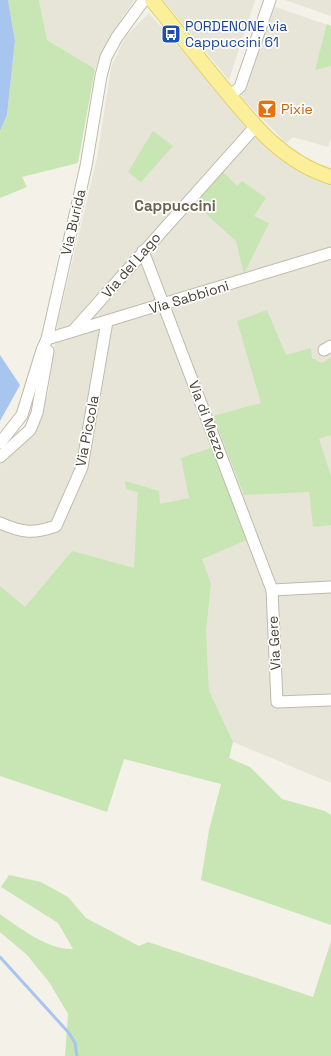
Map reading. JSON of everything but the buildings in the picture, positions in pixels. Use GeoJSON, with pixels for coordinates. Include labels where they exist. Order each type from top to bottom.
{"type":"FeatureCollection","features":[{"type":"Feature","properties":{"kind":"main road"},"geometry":{"type":"LineString","coordinates":[[152,0],[255,127],[294,160],[317,172],[331,177]]}},
{"type":"Feature","properties":{"kind":"street","name":"Via Burida"},"geometry":{"type":"LineString","coordinates":[[0,444],[22,415],[42,350],[47,339],[86,166],[101,76],[110,51],[144,0]]}},
{"type":"Feature","properties":{"kind":"street"},"geometry":{"type":"LineString","coordinates":[[230,96],[240,87],[270,0]]}},
{"type":"Feature","properties":{"kind":"street","name":"Via del Lago"},"geometry":{"type":"LineString","coordinates":[[72,332],[255,127]]}},
{"type":"Feature","properties":{"kind":"street","name":"Via di Mezzo"},"geometry":{"type":"LineString","coordinates":[[143,251],[272,590]]}},
{"type":"Feature","properties":{"kind":"street","name":"Via Sabbioni"},"geometry":{"type":"LineString","coordinates":[[47,339],[164,305],[331,253]]}},
{"type":"Feature","properties":{"kind":"street","name":"Via Piccola"},"geometry":{"type":"LineString","coordinates":[[0,523],[20,532],[39,532],[56,526],[82,467],[107,321]]}},
{"type":"Feature","properties":{"kind":"street"},"geometry":{"type":"LineString","coordinates":[[0,458],[30,430],[37,413],[48,348],[47,339]]}},
{"type":"Feature","properties":{"kind":"street"},"geometry":{"type":"LineString","coordinates":[[272,590],[331,587]]}},
{"type":"Feature","properties":{"kind":"street","name":"Via Gere"},"geometry":{"type":"LineString","coordinates":[[272,590],[277,702],[331,700]]}},
{"type":"Feature","properties":{"kind":"shaded area"},"geometry":{"type":"Polygon","coordinates":[[[39,0],[134,0],[112,34],[95,69],[47,40],[39,0]]]}},
{"type":"Feature","properties":{"kind":"shaded area"},"geometry":{"type":"Polygon","coordinates":[[[163,0],[255,0],[229,80],[163,0]]]}},
{"type":"Feature","properties":{"kind":"shaded area"},"geometry":{"type":"Polygon","coordinates":[[[285,0],[331,0],[331,16],[328,15],[285,0]]]}},
{"type":"Feature","properties":{"kind":"shaded area"},"geometry":{"type":"Polygon","coordinates":[[[275,7],[331,26],[331,139],[328,147],[293,137],[286,143],[241,97],[275,7]]]}},
{"type":"Feature","properties":{"kind":"shaded area"},"geometry":{"type":"Polygon","coordinates":[[[149,13],[275,156],[331,184],[331,783],[233,742],[219,731],[209,691],[206,633],[211,584],[3,633],[0,636],[0,465],[35,431],[48,394],[58,321],[97,158],[111,67],[126,36],[149,13]]]}},
{"type":"Feature","properties":{"kind":"green space"},"geometry":{"type":"Polygon","coordinates":[[[8,0],[39,0],[47,40],[95,69],[78,163],[22,177],[27,187],[0,198],[0,131],[7,115],[15,41],[8,0]]]}},
{"type":"Feature","properties":{"kind":"green space"},"geometry":{"type":"Polygon","coordinates":[[[327,24],[331,26],[331,66],[315,70],[327,24]]]}},
{"type":"Feature","properties":{"kind":"green space"},"geometry":{"type":"Polygon","coordinates":[[[153,131],[173,146],[141,182],[128,172],[153,131]]]}},
{"type":"Feature","properties":{"kind":"green space"},"geometry":{"type":"Polygon","coordinates":[[[221,170],[237,186],[242,181],[266,198],[254,216],[269,223],[244,274],[236,241],[193,202],[221,170]]]}},
{"type":"Feature","properties":{"kind":"green space"},"geometry":{"type":"Polygon","coordinates":[[[267,310],[286,355],[311,348],[312,358],[322,363],[331,357],[331,435],[319,439],[331,476],[331,525],[313,527],[309,492],[244,495],[213,416],[261,403],[237,321],[267,310]]]}},
{"type":"Feature","properties":{"kind":"green space"},"geometry":{"type":"Polygon","coordinates":[[[211,448],[249,539],[202,559],[211,584],[206,633],[209,691],[233,742],[229,758],[250,767],[282,799],[325,811],[331,815],[331,925],[201,880],[209,830],[221,784],[124,759],[107,812],[0,776],[0,586],[25,607],[72,551],[134,568],[138,492],[126,489],[125,481],[159,491],[160,504],[189,498],[181,458],[211,448]]]}},
{"type":"Feature","properties":{"kind":"green space"},"geometry":{"type":"Polygon","coordinates":[[[9,875],[41,882],[68,897],[86,918],[139,946],[148,942],[313,997],[331,941],[331,1056],[65,1056],[68,1014],[49,982],[27,955],[0,932],[0,914],[44,942],[54,946],[73,949],[58,923],[1,887],[9,875]]]}},
{"type":"Feature","properties":{"kind":"water"},"geometry":{"type":"Polygon","coordinates":[[[0,0],[8,0],[15,41],[7,115],[0,131],[0,0]]]}},
{"type":"Feature","properties":{"kind":"water"},"geometry":{"type":"Polygon","coordinates":[[[0,355],[20,385],[0,421],[0,355]]]}},
{"type":"Feature","properties":{"kind":"waterway"},"geometry":{"type":"LineString","coordinates":[[0,957],[69,1033],[75,1043],[77,1056]]}},
{"type":"Feature","properties":{"kind":"place","name":"PORDENONE via Cappuccini 61"},"geometry":{"type":"Point","coordinates":[171,34]}},
{"type":"Feature","properties":{"kind":"place","name":"Pixie"},"geometry":{"type":"Point","coordinates":[267,109]}},
{"type":"Feature","properties":{"kind":"district","name":"Cappuccini"},"geometry":{"type":"Point","coordinates":[175,206]}}]}
